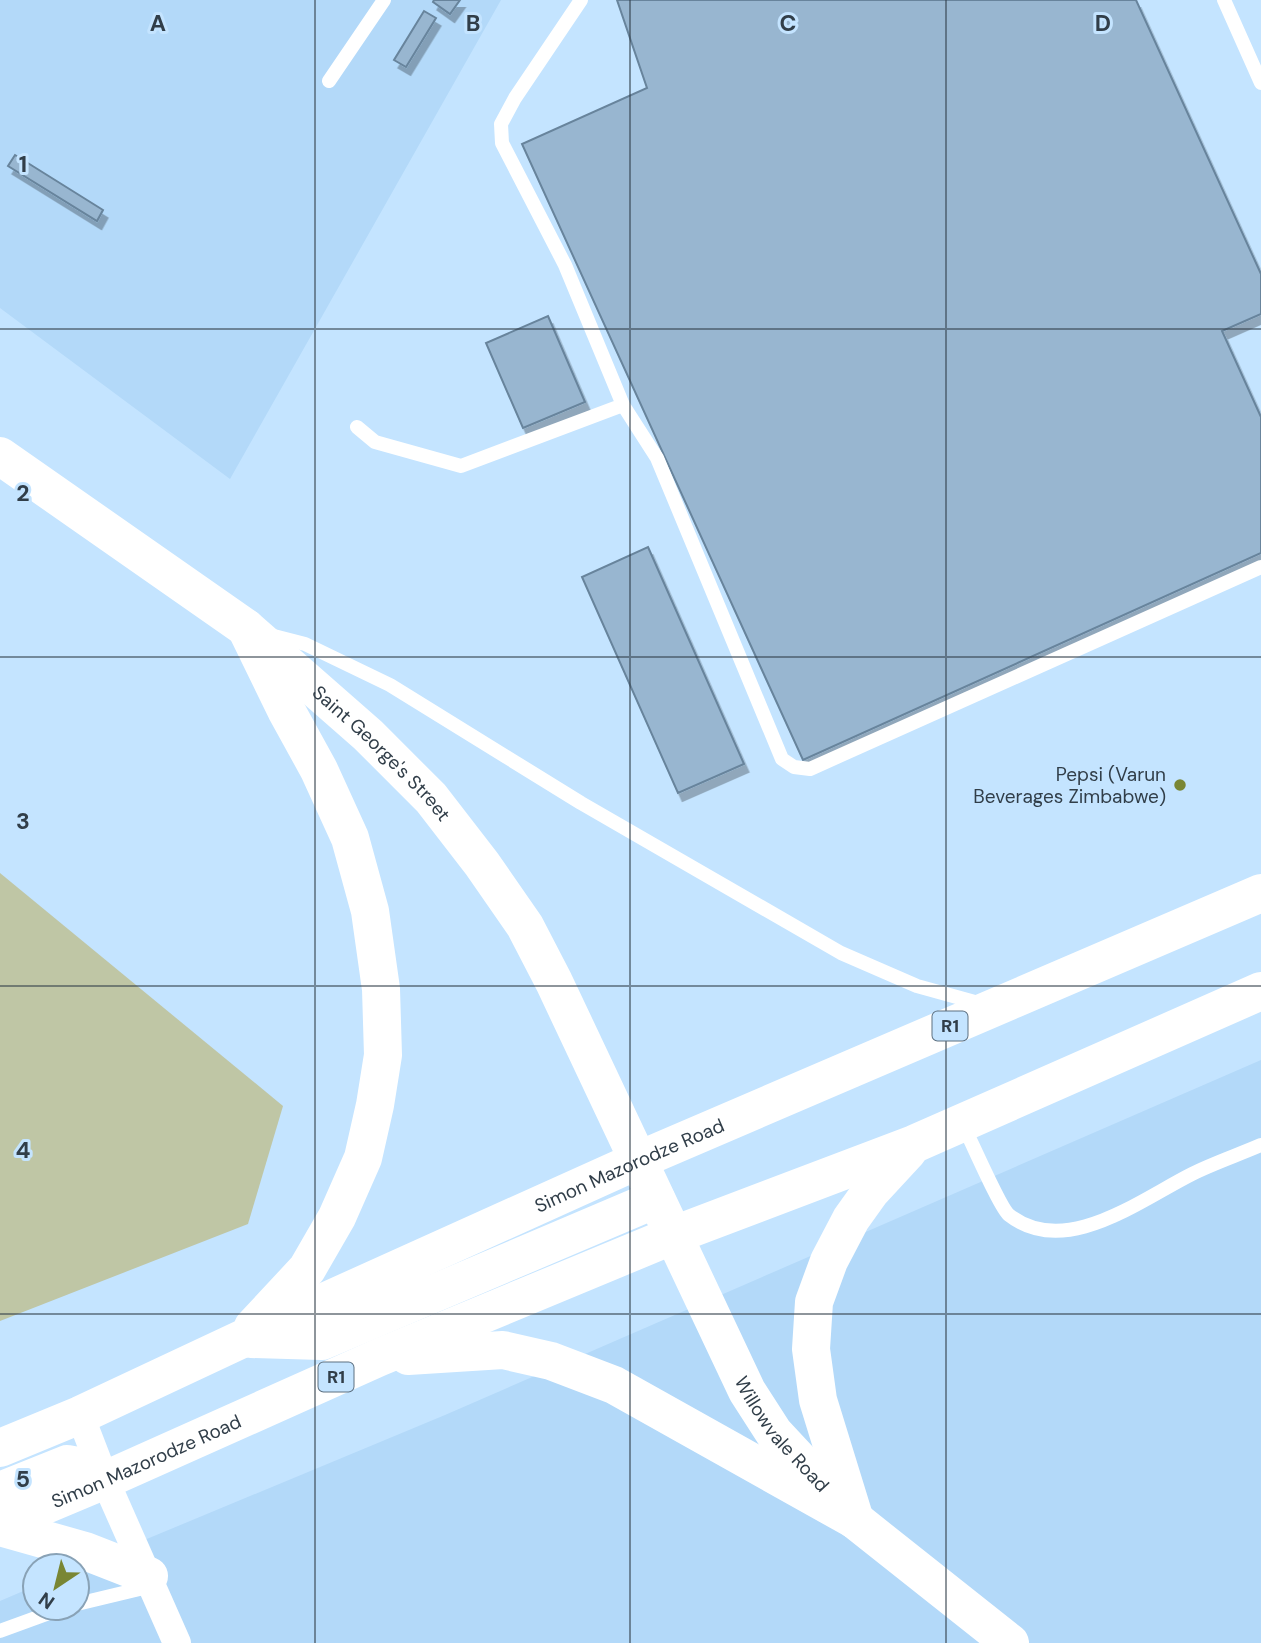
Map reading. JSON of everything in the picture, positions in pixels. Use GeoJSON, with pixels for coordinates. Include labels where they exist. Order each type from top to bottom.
{"type":"FeatureCollection","features":[{"type":"Feature","properties":{"kind":"main road","name":"Saint George's Street"},"geometry":{"type":"LineString","coordinates":[[0,456],[246,628],[368,735],[422,789],[482,864],[524,926],[554,982],[639,1160]]}},
{"type":"Feature","properties":{"kind":"main road"},"geometry":{"type":"LineString","coordinates":[[242,1339],[307,1269],[337,1217],[363,1158],[383,1055],[381,989],[370,911],[349,838],[319,770],[246,628]]}},
{"type":"Feature","properties":{"kind":"main road","name":"Simon Mazorodze Road"},"geometry":{"type":"LineString","coordinates":[[0,1448],[80,1415],[639,1160],[1261,893]]}},
{"type":"Feature","properties":{"kind":"main road","name":"Simon Mazorodze Road"},"geometry":{"type":"LineString","coordinates":[[0,1525],[380,1357],[674,1236],[914,1144],[1261,991]]}},
{"type":"Feature","properties":{"kind":"main road"},"geometry":{"type":"LineString","coordinates":[[855,1520],[818,1400],[811,1349],[814,1302],[851,1219],[871,1191],[914,1144]]}},
{"type":"Feature","properties":{"kind":"main road","name":"Willowvale Road"},"geometry":{"type":"LineString","coordinates":[[639,1160],[747,1391],[774,1433],[855,1520],[1010,1643]]}},
{"type":"Feature","properties":{"kind":"main road"},"geometry":{"type":"LineString","coordinates":[[242,1339],[322,1341],[656,1199]]}},
{"type":"Feature","properties":{"kind":"main road"},"geometry":{"type":"LineString","coordinates":[[380,1357],[503,1350],[551,1361],[614,1385],[855,1520]]}},
{"type":"Feature","properties":{"kind":"main road"},"geometry":{"type":"LineString","coordinates":[[0,1491],[67,1464],[78,1466],[105,1480]]}},
{"type":"Feature","properties":{"kind":"main road"},"geometry":{"type":"LineString","coordinates":[[0,1525],[63,1544],[151,1581]]}},
{"type":"Feature","properties":{"kind":"street"},"geometry":{"type":"LineString","coordinates":[[80,1415],[105,1480],[177,1643]]}},
{"type":"Feature","properties":{"kind":"lane"},"geometry":{"type":"LineString","coordinates":[[329,81],[384,0]]}},
{"type":"Feature","properties":{"kind":"lane"},"geometry":{"type":"LineString","coordinates":[[582,0],[515,98],[501,124],[502,143],[565,265],[623,405],[657,458],[782,759],[794,767],[810,769],[1261,567]]}},
{"type":"Feature","properties":{"kind":"lane"},"geometry":{"type":"LineString","coordinates":[[1224,0],[1261,83]]}},
{"type":"Feature","properties":{"kind":"lane"},"geometry":{"type":"LineString","coordinates":[[356,427],[375,443],[461,466],[623,405]]}},
{"type":"Feature","properties":{"kind":"lane"},"geometry":{"type":"LineString","coordinates":[[246,628],[305,644],[390,685],[582,803],[841,953],[917,986],[994,1008]]}},
{"type":"Feature","properties":{"kind":"lane"},"geometry":{"type":"LineString","coordinates":[[962,1123],[1007,1214],[1032,1228],[1061,1231],[1093,1225],[1195,1173],[1261,1145]]}},
{"type":"Feature","properties":{"kind":"lane"},"geometry":{"type":"LineString","coordinates":[[91,1600],[151,1581]]}},
{"type":"Feature","properties":{"kind":"lane"},"geometry":{"type":"LineString","coordinates":[[0,1631],[25,1622]]}},
{"type":"Feature","properties":{"kind":"shaded area"},"geometry":{"type":"Polygon","coordinates":[[[0,0],[501,0],[230,479],[0,308],[0,0]]]}},
{"type":"Feature","properties":{"kind":"shaded area"},"geometry":{"type":"Polygon","coordinates":[[[1261,1060],[1261,1643],[0,1643],[0,1601],[21,1592],[21,1622],[91,1622],[91,1562],[445,1415],[1261,1060]]]}},
{"type":"Feature","properties":{"kind":"green space"},"geometry":{"type":"Polygon","coordinates":[[[0,873],[283,1106],[248,1224],[0,1321],[0,873]]]}},
{"type":"Feature","properties":{"kind":"building"},"geometry":{"type":"Polygon","coordinates":[[[460,0],[450,14],[433,2],[460,0]]]}},
{"type":"Feature","properties":{"kind":"building"},"geometry":{"type":"Polygon","coordinates":[[[617,0],[1136,0],[1261,274],[1261,314],[1222,331],[1261,417],[1261,553],[803,760],[522,144],[647,88],[617,0]]]}},
{"type":"Feature","properties":{"kind":"building"},"geometry":{"type":"Polygon","coordinates":[[[424,11],[436,18],[406,67],[394,60],[424,11]]]}},
{"type":"Feature","properties":{"kind":"building"},"geometry":{"type":"Polygon","coordinates":[[[15,155],[103,210],[97,221],[8,166],[15,155]]]}},
{"type":"Feature","properties":{"kind":"building"},"geometry":{"type":"Polygon","coordinates":[[[548,316],[585,402],[523,428],[486,343],[548,316]]]}},
{"type":"Feature","properties":{"kind":"building"},"geometry":{"type":"Polygon","coordinates":[[[648,547],[744,764],[678,793],[582,577],[648,547]]]}},
{"type":"Feature","properties":{"kind":"place","name":"Pepsi (Varun Beverages Zimbabwe)"},"geometry":{"type":"Point","coordinates":[1180,785]}}]}
